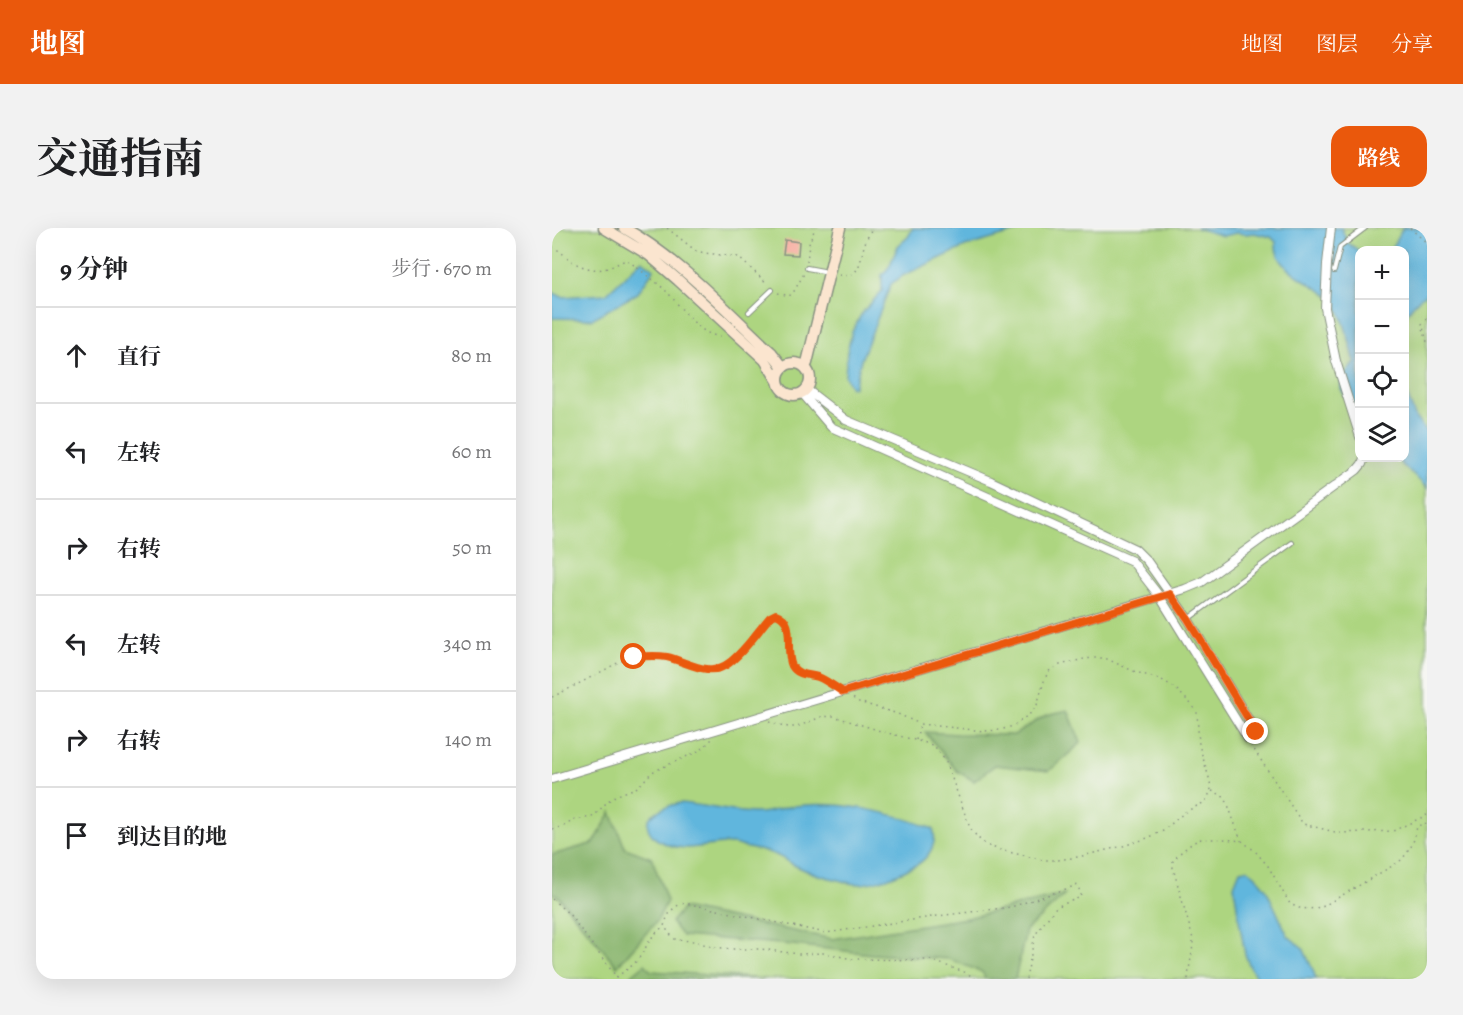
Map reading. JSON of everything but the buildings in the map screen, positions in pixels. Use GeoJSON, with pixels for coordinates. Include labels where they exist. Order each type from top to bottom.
{"type":"FeatureCollection","features":[{"type":"Feature","properties":{"kind":"street"},"geometry":{"type":"LineString","coordinates":[[604,228],[649,255],[678,280],[765,360],[782,390],[797,395],[804,391],[810,380],[805,367],[792,363],[783,367],[778,381]]}},
{"type":"Feature","properties":{"kind":"street"},"geometry":{"type":"LineString","coordinates":[[624,228],[657,248],[685,272],[772,353],[783,367]]}},
{"type":"Feature","properties":{"kind":"street"},"geometry":{"type":"LineString","coordinates":[[805,367],[822,307],[840,228]]}},
{"type":"Feature","properties":{"kind":"street"},"geometry":{"type":"LineString","coordinates":[[1331,228],[1325,308],[1336,361],[1355,424]]}},
{"type":"Feature","properties":{"kind":"street"},"geometry":{"type":"LineString","coordinates":[[804,391],[846,420],[991,481],[1135,549],[1147,561],[1188,619],[1256,732],[1248,739],[1161,597],[1132,561],[831,427],[804,391]]}},
{"type":"Feature","properties":{"kind":"street"},"geometry":{"type":"LineString","coordinates":[[552,779],[1161,597],[1202,582],[1357,470],[1363,462]]}},
{"type":"Feature","properties":{"kind":"lane"},"geometry":{"type":"LineString","coordinates":[[1334,272],[1340,247],[1365,228]]}},
{"type":"Feature","properties":{"kind":"lane"},"geometry":{"type":"LineString","coordinates":[[807,268],[823,271]]}},
{"type":"Feature","properties":{"kind":"lane"},"geometry":{"type":"LineString","coordinates":[[749,312],[772,290]]}},
{"type":"Feature","properties":{"kind":"lane"},"geometry":{"type":"LineString","coordinates":[[1188,619],[1292,543]]}},
{"type":"Feature","properties":{"kind":"path"},"geometry":{"type":"LineString","coordinates":[[668,228],[696,250],[738,257],[772,290],[789,296],[807,268],[809,244],[815,228]]}},
{"type":"Feature","properties":{"kind":"path"},"geometry":{"type":"LineString","coordinates":[[838,274],[843,276],[852,274],[858,269],[872,228]]}},
{"type":"Feature","properties":{"kind":"path"},"geometry":{"type":"LineString","coordinates":[[1410,228],[1427,243]]}},
{"type":"Feature","properties":{"kind":"path"},"geometry":{"type":"LineString","coordinates":[[552,247],[577,265],[594,269],[601,270],[626,260],[667,292],[694,322],[710,335],[724,336],[729,331]]}},
{"type":"Feature","properties":{"kind":"path"},"geometry":{"type":"LineString","coordinates":[[1427,319],[1422,324],[1427,342]]}},
{"type":"Feature","properties":{"kind":"path"},"geometry":{"type":"LineString","coordinates":[[552,698],[620,661],[634,657],[651,655],[664,657],[704,670],[723,667],[738,655],[770,617],[776,614],[782,616],[786,622],[790,659],[793,667],[799,673],[819,677],[859,702],[898,714],[920,724],[984,731],[1013,726],[1031,713],[1037,705],[1045,678],[1050,670],[1083,659],[1105,658],[1133,671],[1162,680],[1175,688],[1193,706],[1197,713],[1199,745],[1211,791],[1205,802],[1185,812],[1163,831],[1145,839],[1078,857],[1043,860],[1000,850],[986,845],[978,838],[970,828],[946,762],[936,748],[930,744],[832,716],[821,717],[796,727],[770,723]]}},
{"type":"Feature","properties":{"kind":"path"},"geometry":{"type":"LineString","coordinates":[[916,741],[920,724]]}},
{"type":"Feature","properties":{"kind":"path"},"geometry":{"type":"LineString","coordinates":[[552,829],[562,827],[574,820],[592,817],[615,796],[638,787],[652,772],[701,750],[713,739]]}},
{"type":"Feature","properties":{"kind":"path"},"geometry":{"type":"LineString","coordinates":[[1248,739],[1303,824],[1339,833],[1393,831],[1427,815]]}},
{"type":"Feature","properties":{"kind":"path"},"geometry":{"type":"LineString","coordinates":[[1211,791],[1222,795],[1227,802],[1242,841]]}},
{"type":"Feature","properties":{"kind":"path"},"geometry":{"type":"LineString","coordinates":[[1188,979],[1193,939],[1173,861],[1194,842],[1201,839],[1224,838],[1242,841],[1255,851],[1268,866],[1290,904],[1309,909],[1322,907],[1399,862],[1414,843],[1417,826],[1427,823]]}},
{"type":"Feature","properties":{"kind":"path"},"geometry":{"type":"LineString","coordinates":[[552,899],[569,914],[617,978],[639,958],[654,933],[664,926],[668,916],[679,904],[685,903],[826,933],[938,915],[1011,907],[1078,885],[1081,897],[1056,907],[1035,935],[1026,979]]}},
{"type":"Feature","properties":{"kind":"path"},"geometry":{"type":"LineString","coordinates":[[664,926],[676,940],[694,941],[713,947],[760,949],[799,954],[825,952],[852,959],[930,960],[967,973],[975,979]]}},
{"type":"Feature","properties":{"kind":"green space"},"geometry":{"type":"Polygon","coordinates":[[[552,228],[1427,228],[1427,979],[552,979],[552,228]]]}},
{"type":"Feature","properties":{"kind":"green space"},"geometry":{"type":"Polygon","coordinates":[[[1068,710],[1081,743],[1049,771],[995,765],[974,781],[957,771],[925,732],[1014,735],[1046,715],[1068,710]]]}},
{"type":"Feature","properties":{"kind":"green space"},"geometry":{"type":"Polygon","coordinates":[[[611,812],[625,848],[652,858],[667,901],[657,921],[617,966],[557,895],[552,893],[552,855],[594,843],[611,812]]]}},
{"type":"Feature","properties":{"kind":"green space"},"geometry":{"type":"Polygon","coordinates":[[[1066,894],[1026,930],[1015,979],[986,979],[982,972],[949,959],[682,936],[671,922],[683,908],[832,939],[967,918],[1066,894]]]}},
{"type":"Feature","properties":{"kind":"green space"},"geometry":{"type":"Polygon","coordinates":[[[645,964],[651,971],[766,979],[627,979],[645,964]]]}},
{"type":"Feature","properties":{"kind":"water"},"geometry":{"type":"Polygon","coordinates":[[[913,228],[1029,228],[965,247],[904,275],[891,284],[861,360],[854,387],[851,387],[845,376],[852,332],[862,313],[882,291],[882,275],[889,267],[898,246],[908,237],[913,228]]]}},
{"type":"Feature","properties":{"kind":"water"},"geometry":{"type":"Polygon","coordinates":[[[1196,228],[1341,228],[1348,243],[1355,248],[1355,362],[1337,305],[1326,294],[1288,269],[1281,261],[1276,242],[1271,237],[1254,233],[1223,236],[1196,228]]]}},
{"type":"Feature","properties":{"kind":"water"},"geometry":{"type":"Polygon","coordinates":[[[1403,228],[1427,228],[1427,293],[1409,310],[1409,246],[1392,246],[1403,228]]]}},
{"type":"Feature","properties":{"kind":"water"},"geometry":{"type":"Polygon","coordinates":[[[642,260],[654,269],[638,293],[592,319],[552,318],[552,292],[562,297],[606,294],[642,260]]]}},
{"type":"Feature","properties":{"kind":"water"},"geometry":{"type":"Polygon","coordinates":[[[1355,362],[1355,412],[1341,389],[1341,379],[1355,362]]]}},
{"type":"Feature","properties":{"kind":"water"},"geometry":{"type":"Polygon","coordinates":[[[1409,400],[1416,419],[1427,432],[1427,489],[1400,462],[1409,462],[1409,400]]]}},
{"type":"Feature","properties":{"kind":"water"},"geometry":{"type":"Polygon","coordinates":[[[680,803],[758,813],[811,805],[847,806],[900,817],[933,829],[934,839],[929,854],[918,864],[880,880],[852,884],[812,873],[772,853],[732,844],[684,848],[664,843],[653,836],[648,829],[650,818],[661,809],[680,803]]]}},
{"type":"Feature","properties":{"kind":"water"},"geometry":{"type":"Polygon","coordinates":[[[1247,869],[1266,889],[1288,936],[1303,948],[1316,979],[1257,979],[1245,954],[1234,885],[1240,870],[1247,869]]]}},
{"type":"Feature","properties":{"kind":"route"},"geometry":{"type":"LineString","coordinates":[[634,657],[651,655],[664,657],[704,670],[723,667],[730,663],[770,617],[776,614],[782,616],[786,622],[793,667],[799,673],[819,677],[843,692],[1170,594],[1188,619],[1256,732]]}}]}
